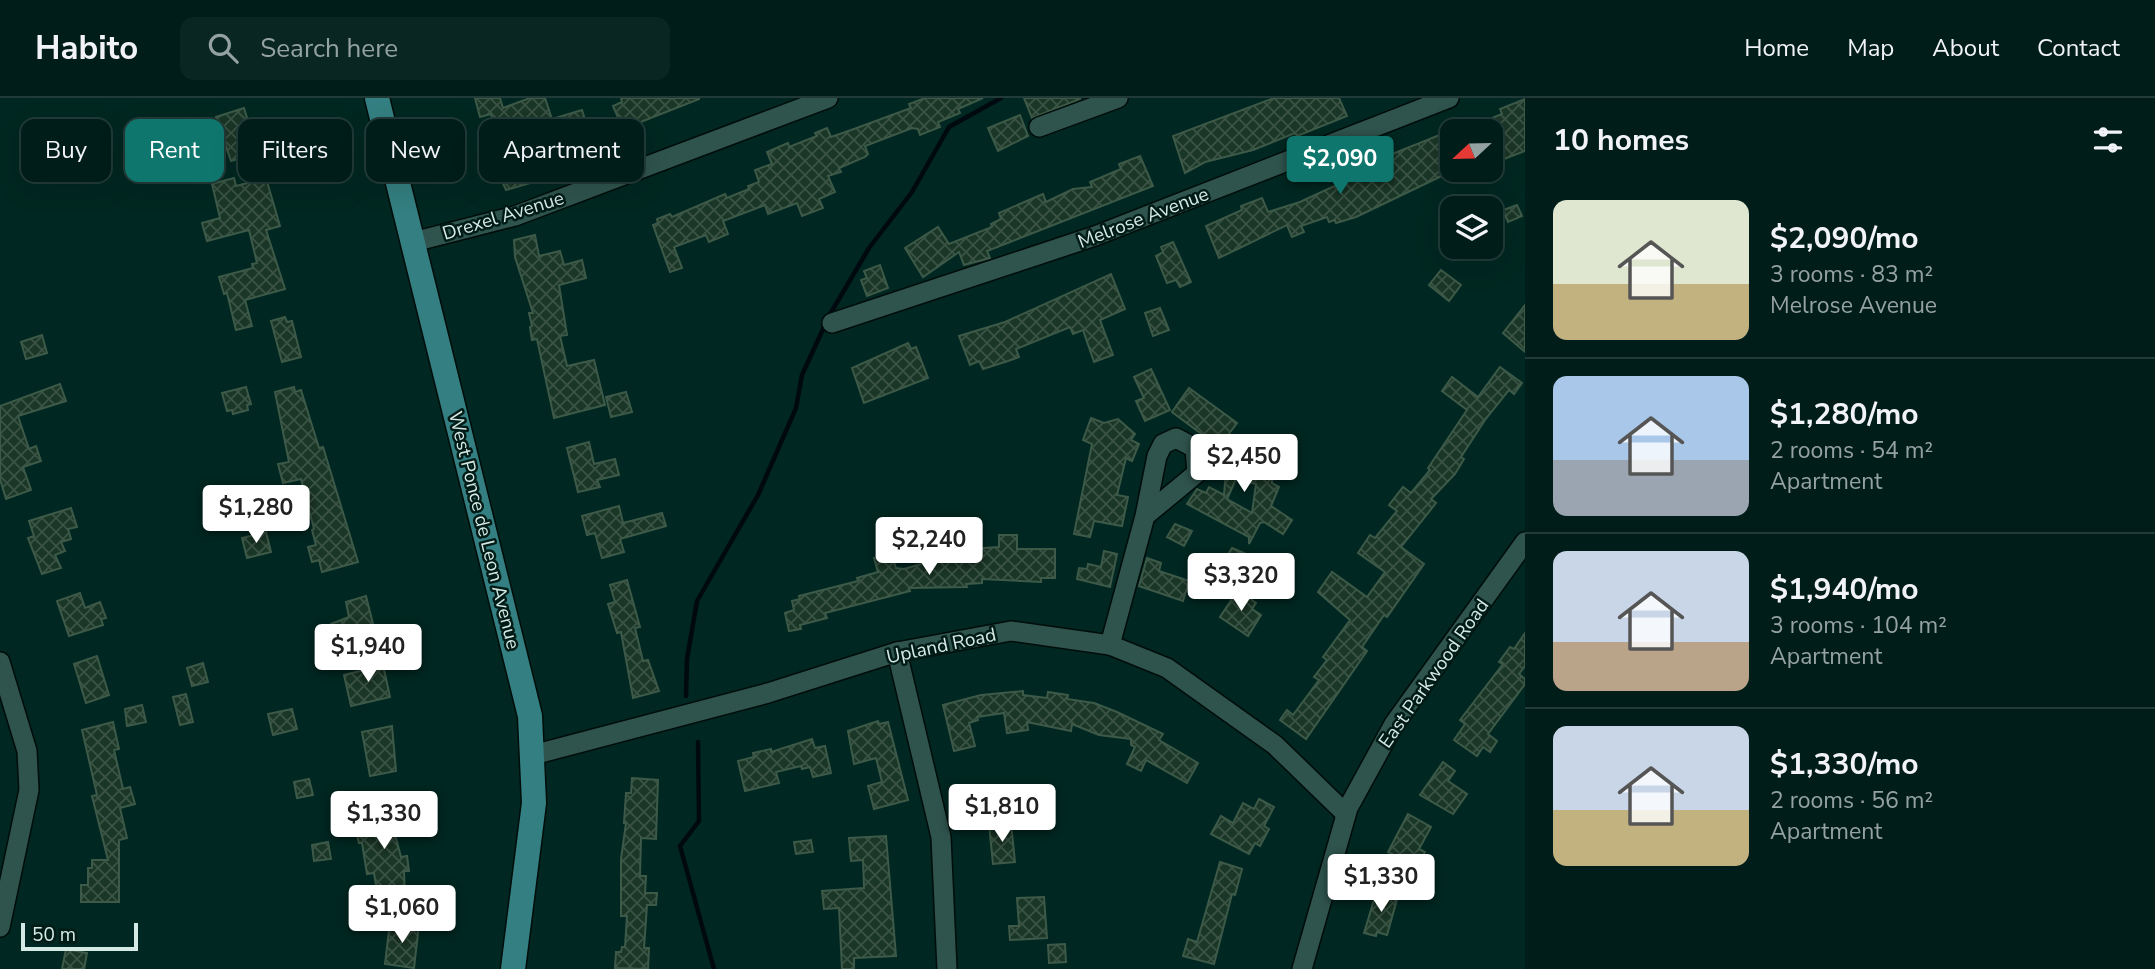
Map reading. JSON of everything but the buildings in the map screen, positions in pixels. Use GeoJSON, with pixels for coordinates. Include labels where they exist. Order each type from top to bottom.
{"type":"FeatureCollection","features":[{"type":"Feature","properties":{"kind":"main road","name":"West Ponce de Leon Avenue"},"geometry":{"type":"LineString","coordinates":[[377,98],[528,705],[533,755],[531,830],[513,969]]}},
{"type":"Feature","properties":{"kind":"street","name":"Drexel Avenue"},"geometry":{"type":"LineString","coordinates":[[413,242],[515,216],[828,98]]}},
{"type":"Feature","properties":{"kind":"street"},"geometry":{"type":"LineString","coordinates":[[1039,127],[1118,98]]}},
{"type":"Feature","properties":{"kind":"street","name":"Melrose Avenue"},"geometry":{"type":"LineString","coordinates":[[832,323],[1095,236],[1449,98]]}},
{"type":"Feature","properties":{"kind":"street"},"geometry":{"type":"LineString","coordinates":[[1110,645],[1145,516]]}},
{"type":"Feature","properties":{"kind":"street","name":"East Parkwood Road"},"geometry":{"type":"LineString","coordinates":[[1302,969],[1346,814],[1394,724],[1525,542]]}},
{"type":"Feature","properties":{"kind":"street","name":"Upland Road"},"geometry":{"type":"LineString","coordinates":[[533,755],[768,694],[897,652],[1011,631],[1110,645],[1167,668],[1275,744],[1346,814]]}},
{"type":"Feature","properties":{"kind":"street"},"geometry":{"type":"LineString","coordinates":[[897,652],[940,837],[947,916],[947,969]]}},
{"type":"Feature","properties":{"kind":"street"},"geometry":{"type":"LineString","coordinates":[[0,662],[25,744],[29,790],[0,927]]}},
{"type":"Feature","properties":{"kind":"waterway"},"geometry":{"type":"LineString","coordinates":[[686,696],[687,659],[697,601],[758,495],[796,408],[802,375],[829,316],[869,248],[912,192],[949,127],[1001,98]]}},
{"type":"Feature","properties":{"kind":"waterway"},"geometry":{"type":"LineString","coordinates":[[698,742],[699,821],[680,846],[714,969]]}}]}
